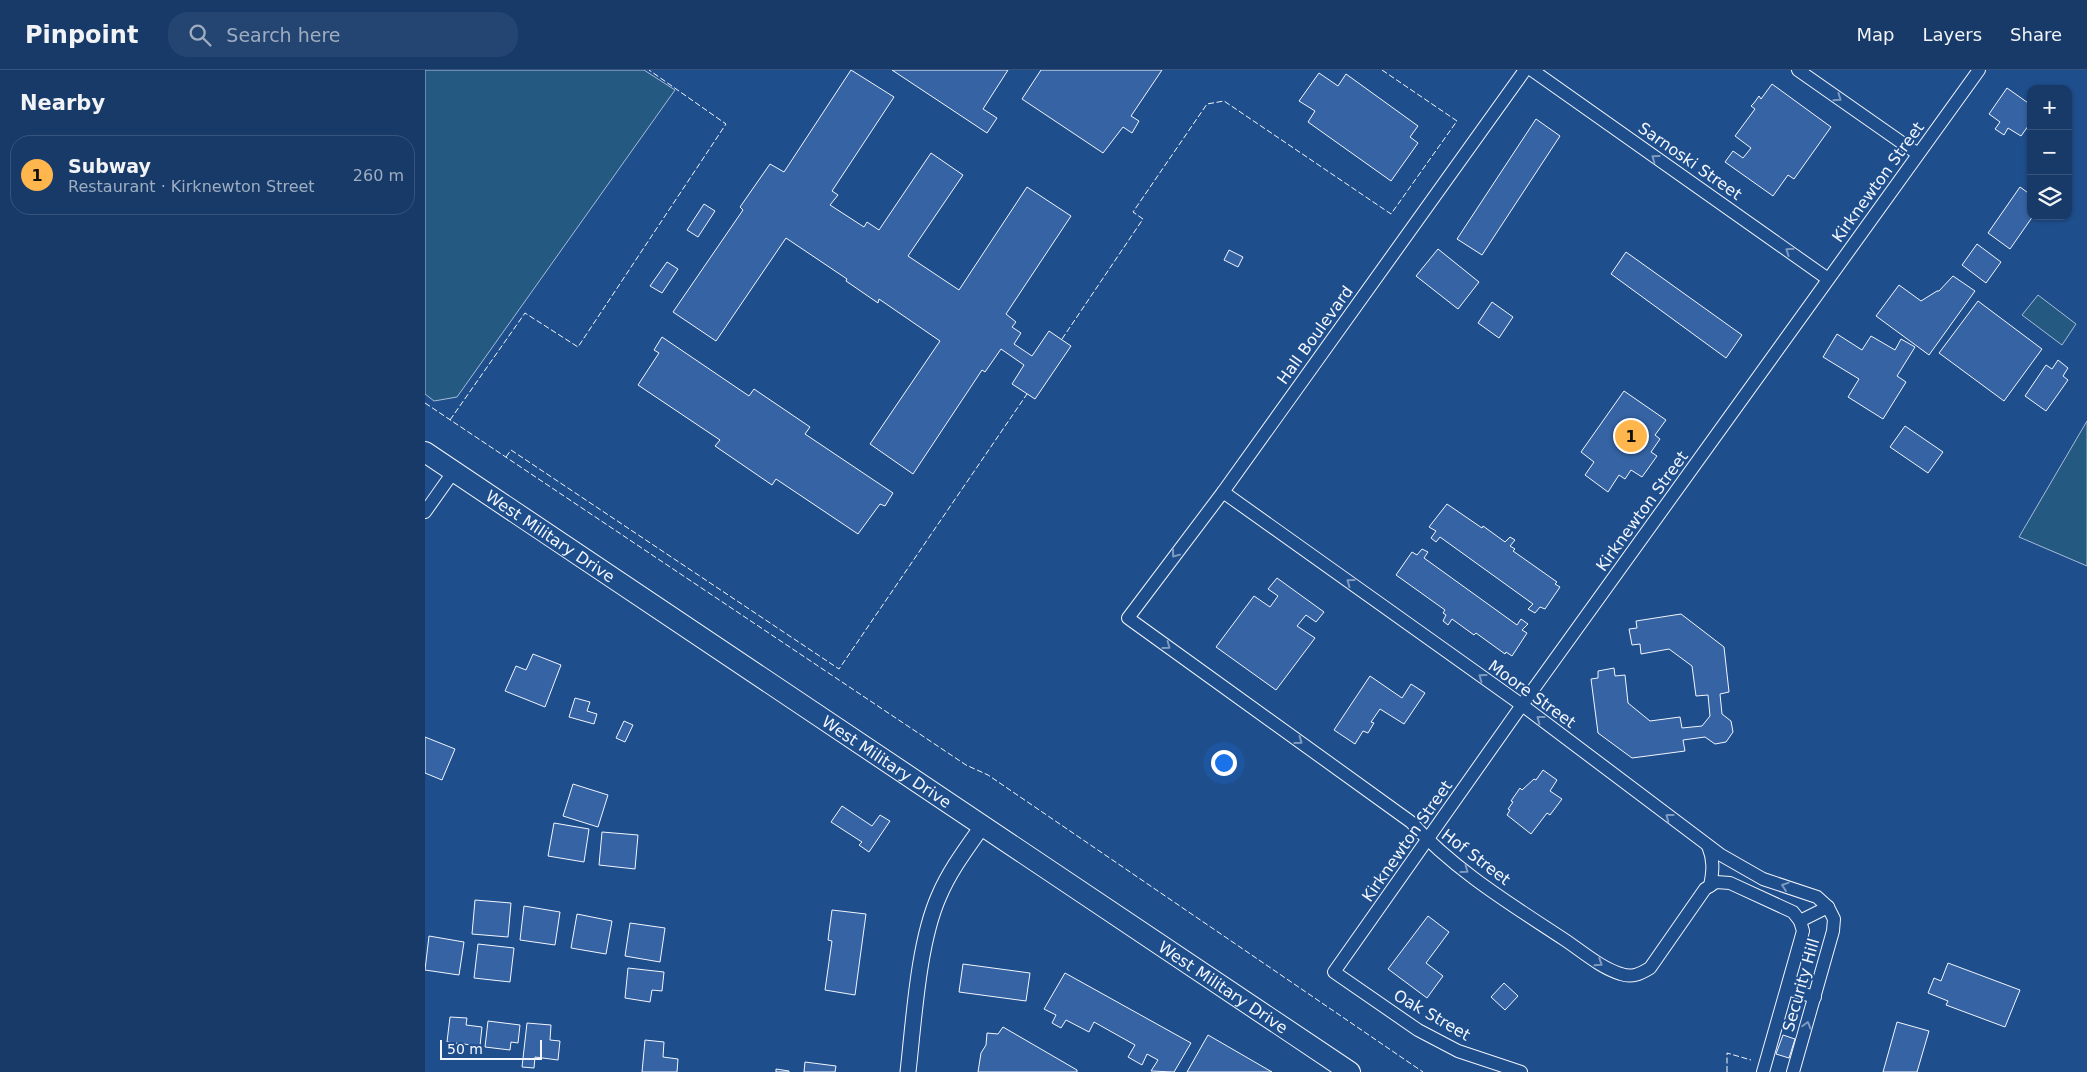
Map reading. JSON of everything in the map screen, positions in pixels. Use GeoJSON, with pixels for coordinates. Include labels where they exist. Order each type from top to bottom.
{"type":"FeatureCollection","features":[{"type":"Feature","properties":{"kind":"main road","name":"West Military Drive"},"geometry":{"type":"LineString","coordinates":[[425,452],[1350,1072]]}},
{"type":"Feature","properties":{"kind":"street","name":"Hall Boulevard"},"geometry":{"type":"LineString","coordinates":[[1128,618],[1223,492],[1525,70]]}},
{"type":"Feature","properties":{"kind":"street","name":"Sarnoski Street"},"geometry":{"type":"LineString","coordinates":[[1532,70],[1829,279]]}},
{"type":"Feature","properties":{"kind":"street"},"geometry":{"type":"LineString","coordinates":[[1798,70],[1918,154]]}},
{"type":"Feature","properties":{"kind":"street","name":"Kirknewton Street"},"geometry":{"type":"LineString","coordinates":[[1334,972],[1522,705],[1979,70]]}},
{"type":"Feature","properties":{"kind":"street"},"geometry":{"type":"LineString","coordinates":[[425,512],[453,471]]}},
{"type":"Feature","properties":{"kind":"street","name":"Moore Street"},"geometry":{"type":"LineString","coordinates":[[1223,492],[1522,705],[1708,846],[1763,878],[1817,897],[1828,907]]}},
{"type":"Feature","properties":{"kind":"street","name":"Hof Street"},"geometry":{"type":"LineString","coordinates":[[1128,618],[1411,822],[1439,851],[1523,912],[1606,967],[1622,974],[1636,976],[1649,968],[1704,890],[1710,886]]}},
{"type":"Feature","properties":{"kind":"street"},"geometry":{"type":"LineString","coordinates":[[908,1072],[919,983],[931,920],[938,897],[953,867],[983,825]]}},
{"type":"Feature","properties":{"kind":"street"},"geometry":{"type":"LineString","coordinates":[[1708,846],[1712,856],[1713,867],[1710,886]]}},
{"type":"Feature","properties":{"kind":"street"},"geometry":{"type":"LineString","coordinates":[[1710,886],[1716,882],[1731,883],[1793,912],[1800,921],[1828,907]]}},
{"type":"Feature","properties":{"kind":"street","name":"Security Hill"},"geometry":{"type":"LineString","coordinates":[[1793,1072],[1833,931],[1834,919],[1828,907]]}},
{"type":"Feature","properties":{"kind":"street","name":"Security Hill"},"geometry":{"type":"LineString","coordinates":[[1763,1072],[1803,931],[1800,921]]}},
{"type":"Feature","properties":{"kind":"street","name":"Oak Street"},"geometry":{"type":"LineString","coordinates":[[1334,972],[1418,1030],[1458,1051],[1521,1072]]}},
{"type":"Feature","properties":{"kind":"street"},"geometry":{"type":"LineString","coordinates":[[1787,989],[1815,996]]}},
{"type":"Feature","properties":{"kind":"shaded area"},"geometry":{"type":"Polygon","coordinates":[[[425,70],[644,70],[675,90],[457,397],[434,401],[425,394],[425,70]]]}},
{"type":"Feature","properties":{"kind":"shaded area"},"geometry":{"type":"Polygon","coordinates":[[[2038,295],[2076,324],[2062,345],[2022,315],[2038,295]]]}},
{"type":"Feature","properties":{"kind":"shaded area"},"geometry":{"type":"Polygon","coordinates":[[[2087,421],[2087,566],[2019,537],[2087,421]]]}},
{"type":"Feature","properties":{"kind":"building"},"geometry":{"type":"Polygon","coordinates":[[[851,70],[894,97],[832,191],[838,195],[830,205],[864,227],[867,222],[879,230],[931,153],[963,175],[908,256],[959,290],[1027,187],[1071,216],[1006,314],[1016,322],[1012,327],[1021,333],[1014,344],[1032,356],[1049,331],[1071,346],[1035,399],[1012,384],[1024,365],[1001,349],[985,372],[982,370],[913,474],[870,444],[940,341],[879,299],[878,303],[846,281],[847,279],[786,238],[716,341],[673,312],[743,210],[740,207],[770,164],[784,172],[851,70]]]}},
{"type":"Feature","properties":{"kind":"building"},"geometry":{"type":"Polygon","coordinates":[[[892,70],[1008,70],[983,109],[997,118],[987,133],[892,70]]]}},
{"type":"Feature","properties":{"kind":"building"},"geometry":{"type":"Polygon","coordinates":[[[1041,70],[1162,70],[1131,116],[1139,121],[1132,133],[1123,127],[1103,153],[1022,99],[1041,70]]]}},
{"type":"Feature","properties":{"kind":"building"},"geometry":{"type":"Polygon","coordinates":[[[1319,73],[1338,86],[1346,74],[1418,126],[1410,137],[1418,143],[1391,181],[1308,122],[1315,111],[1299,101],[1319,73]]]}},
{"type":"Feature","properties":{"kind":"building"},"geometry":{"type":"Polygon","coordinates":[[[1772,84],[1831,127],[1794,179],[1788,175],[1773,196],[1725,162],[1733,151],[1743,158],[1751,148],[1735,136],[1755,109],[1751,106],[1759,96],[1761,99],[1772,84]]]}},
{"type":"Feature","properties":{"kind":"building"},"geometry":{"type":"Polygon","coordinates":[[[2007,88],[2027,102],[2027,128],[2021,136],[2008,128],[2004,135],[1995,129],[2000,122],[1989,114],[2007,88]]]}},
{"type":"Feature","properties":{"kind":"building"},"geometry":{"type":"Polygon","coordinates":[[[1536,119],[1560,136],[1482,255],[1457,239],[1536,119]]]}},
{"type":"Feature","properties":{"kind":"building"},"geometry":{"type":"Polygon","coordinates":[[[2020,187],[2027,192],[2027,220],[2030,220],[2010,249],[1988,233],[2020,187]]]}},
{"type":"Feature","properties":{"kind":"building"},"geometry":{"type":"Polygon","coordinates":[[[704,204],[715,211],[698,237],[687,230],[704,204]]]}},
{"type":"Feature","properties":{"kind":"building"},"geometry":{"type":"Polygon","coordinates":[[[1977,244],[2001,262],[1986,283],[1962,265],[1977,244]]]}},
{"type":"Feature","properties":{"kind":"building"},"geometry":{"type":"Polygon","coordinates":[[[1438,249],[1479,282],[1458,309],[1416,276],[1438,249]]]}},
{"type":"Feature","properties":{"kind":"building"},"geometry":{"type":"Polygon","coordinates":[[[1229,250],[1243,257],[1238,267],[1224,260],[1229,250]]]}},
{"type":"Feature","properties":{"kind":"building"},"geometry":{"type":"Polygon","coordinates":[[[1626,252],[1742,335],[1726,358],[1611,274],[1626,252]]]}},
{"type":"Feature","properties":{"kind":"building"},"geometry":{"type":"Polygon","coordinates":[[[667,262],[678,269],[662,293],[650,286],[667,262]]]}},
{"type":"Feature","properties":{"kind":"building"},"geometry":{"type":"Polygon","coordinates":[[[1953,276],[1975,291],[1929,355],[1876,316],[1899,285],[1921,301],[1939,291],[1953,276]]]}},
{"type":"Feature","properties":{"kind":"building"},"geometry":{"type":"Polygon","coordinates":[[[1978,301],[2042,349],[2004,401],[1939,353],[1978,301]]]}},
{"type":"Feature","properties":{"kind":"building"},"geometry":{"type":"Polygon","coordinates":[[[1492,302],[1513,317],[1499,338],[1478,323],[1492,302]]]}},
{"type":"Feature","properties":{"kind":"building"},"geometry":{"type":"Polygon","coordinates":[[[1837,334],[1862,350],[1871,336],[1895,350],[1901,339],[1915,347],[1897,376],[1906,382],[1883,419],[1848,397],[1859,379],[1823,357],[1837,334]]]}},
{"type":"Feature","properties":{"kind":"building"},"geometry":{"type":"Polygon","coordinates":[[[662,337],[749,396],[754,389],[810,427],[805,434],[893,493],[885,506],[880,504],[858,534],[776,479],[772,485],[715,446],[720,440],[638,385],[659,353],[654,350],[662,337]]]}},
{"type":"Feature","properties":{"kind":"building"},"geometry":{"type":"Polygon","coordinates":[[[2058,360],[2068,368],[2063,376],[2068,380],[2046,411],[2025,396],[2046,365],[2052,369],[2058,360]]]}},
{"type":"Feature","properties":{"kind":"building"},"geometry":{"type":"Polygon","coordinates":[[[1624,391],[1666,420],[1655,435],[1660,439],[1651,452],[1657,456],[1642,477],[1631,470],[1625,479],[1619,475],[1608,492],[1585,475],[1594,462],[1581,452],[1624,391]]]}},
{"type":"Feature","properties":{"kind":"building"},"geometry":{"type":"Polygon","coordinates":[[[1905,426],[1943,452],[1928,473],[1890,447],[1905,426]]]}},
{"type":"Feature","properties":{"kind":"building"},"geometry":{"type":"Polygon","coordinates":[[[1447,504],[1505,542],[1510,537],[1515,540],[1510,546],[1515,549],[1513,551],[1557,582],[1555,584],[1560,587],[1545,609],[1540,607],[1535,613],[1528,609],[1533,604],[1440,537],[1436,542],[1431,538],[1436,531],[1429,527],[1447,504]]]}},
{"type":"Feature","properties":{"kind":"building"},"geometry":{"type":"Polygon","coordinates":[[[1422,549],[1428,552],[1424,558],[1517,625],[1521,619],[1528,624],[1522,630],[1527,633],[1512,656],[1506,652],[1505,654],[1476,633],[1474,635],[1452,619],[1448,625],[1443,621],[1446,615],[1443,613],[1445,610],[1396,575],[1412,552],[1417,555],[1422,549]]]}},
{"type":"Feature","properties":{"kind":"building"},"geometry":{"type":"Polygon","coordinates":[[[1277,578],[1324,612],[1316,622],[1306,615],[1297,626],[1315,638],[1276,690],[1216,647],[1254,596],[1270,607],[1278,596],[1268,589],[1277,578]]]}},
{"type":"Feature","properties":{"kind":"building"},"geometry":{"type":"Polygon","coordinates":[[[1681,614],[1724,647],[1729,692],[1720,694],[1722,714],[1731,721],[1733,732],[1726,742],[1715,744],[1705,737],[1683,740],[1685,751],[1632,758],[1598,733],[1591,679],[1598,678],[1598,671],[1614,668],[1615,676],[1625,675],[1628,703],[1650,721],[1680,717],[1682,728],[1702,726],[1710,716],[1708,695],[1696,696],[1692,666],[1669,649],[1641,654],[1640,644],[1632,645],[1629,629],[1637,628],[1636,621],[1681,614]]]}},
{"type":"Feature","properties":{"kind":"building"},"geometry":{"type":"Polygon","coordinates":[[[533,654],[561,665],[545,707],[505,691],[516,666],[526,670],[533,654]]]}},
{"type":"Feature","properties":{"kind":"building"},"geometry":{"type":"Polygon","coordinates":[[[1370,676],[1402,698],[1411,684],[1425,693],[1404,724],[1380,709],[1371,722],[1374,723],[1368,733],[1363,731],[1355,744],[1334,730],[1370,676]]]}},
{"type":"Feature","properties":{"kind":"building"},"geometry":{"type":"Polygon","coordinates":[[[575,698],[590,702],[587,711],[597,714],[594,724],[569,717],[575,698]]]}},
{"type":"Feature","properties":{"kind":"building"},"geometry":{"type":"Polygon","coordinates":[[[624,721],[633,725],[625,742],[616,738],[624,721]]]}},
{"type":"Feature","properties":{"kind":"building"},"geometry":{"type":"Polygon","coordinates":[[[425,737],[455,749],[442,780],[425,773],[425,737]]]}},
{"type":"Feature","properties":{"kind":"building"},"geometry":{"type":"Polygon","coordinates":[[[1543,770],[1557,780],[1550,791],[1562,799],[1550,815],[1547,813],[1531,834],[1507,815],[1510,810],[1508,809],[1520,788],[1522,790],[1534,779],[1536,780],[1543,770]]]}},
{"type":"Feature","properties":{"kind":"building"},"geometry":{"type":"Polygon","coordinates":[[[573,784],[608,795],[598,827],[563,816],[573,784]]]}},
{"type":"Feature","properties":{"kind":"building"},"geometry":{"type":"Polygon","coordinates":[[[842,806],[872,826],[880,815],[890,821],[869,852],[859,845],[862,842],[831,822],[842,806]]]}},
{"type":"Feature","properties":{"kind":"building"},"geometry":{"type":"Polygon","coordinates":[[[554,823],[589,829],[584,862],[548,856],[554,823]]]}},
{"type":"Feature","properties":{"kind":"building"},"geometry":{"type":"Polygon","coordinates":[[[602,832],[638,835],[635,869],[599,865],[602,832]]]}},
{"type":"Feature","properties":{"kind":"building"},"geometry":{"type":"Polygon","coordinates":[[[475,900],[511,903],[508,937],[472,934],[475,900]]]}},
{"type":"Feature","properties":{"kind":"building"},"geometry":{"type":"Polygon","coordinates":[[[524,906],[560,912],[555,945],[520,940],[524,906]]]}},
{"type":"Feature","properties":{"kind":"building"},"geometry":{"type":"Polygon","coordinates":[[[832,910],[866,914],[855,995],[825,990],[832,941],[828,940],[832,910]]]}},
{"type":"Feature","properties":{"kind":"building"},"geometry":{"type":"Polygon","coordinates":[[[577,914],[612,921],[606,954],[571,948],[577,914]]]}},
{"type":"Feature","properties":{"kind":"building"},"geometry":{"type":"Polygon","coordinates":[[[1428,916],[1449,932],[1426,963],[1443,976],[1427,998],[1388,969],[1428,916]]]}},
{"type":"Feature","properties":{"kind":"building"},"geometry":{"type":"Polygon","coordinates":[[[630,923],[665,928],[660,962],[625,956],[630,923]]]}},
{"type":"Feature","properties":{"kind":"building"},"geometry":{"type":"Polygon","coordinates":[[[429,936],[464,942],[459,975],[425,970],[429,936]]]}},
{"type":"Feature","properties":{"kind":"building"},"geometry":{"type":"Polygon","coordinates":[[[478,944],[514,948],[510,982],[474,978],[478,944]]]}},
{"type":"Feature","properties":{"kind":"building"},"geometry":{"type":"Polygon","coordinates":[[[1948,963],[2020,990],[2005,1027],[1946,1005],[1948,1001],[1928,993],[1934,978],[1941,981],[1948,963]]]}},
{"type":"Feature","properties":{"kind":"building"},"geometry":{"type":"Polygon","coordinates":[[[963,964],[1030,973],[1026,1001],[959,992],[963,964]]]}},
{"type":"Feature","properties":{"kind":"building"},"geometry":{"type":"Polygon","coordinates":[[[628,968],[664,972],[662,991],[652,990],[650,1002],[625,998],[628,968]]]}},
{"type":"Feature","properties":{"kind":"building"},"geometry":{"type":"Polygon","coordinates":[[[1065,973],[1191,1043],[1174,1072],[1151,1071],[1158,1060],[1147,1054],[1142,1065],[1128,1057],[1135,1045],[1094,1022],[1089,1032],[1066,1020],[1061,1028],[1052,1023],[1056,1015],[1044,1009],[1065,973]]]}},
{"type":"Feature","properties":{"kind":"building"},"geometry":{"type":"Polygon","coordinates":[[[1504,983],[1518,996],[1505,1010],[1491,997],[1504,983]]]}},
{"type":"Feature","properties":{"kind":"building"},"geometry":{"type":"Polygon","coordinates":[[[450,1017],[467,1018],[466,1025],[482,1027],[480,1046],[447,1042],[450,1017]]]}},
{"type":"Feature","properties":{"kind":"building"},"geometry":{"type":"Polygon","coordinates":[[[488,1021],[520,1025],[518,1043],[511,1042],[510,1050],[485,1047],[488,1021]]]}},
{"type":"Feature","properties":{"kind":"building"},"geometry":{"type":"Polygon","coordinates":[[[1897,1022],[1929,1031],[1917,1072],[1883,1072],[1897,1022]]]}},
{"type":"Feature","properties":{"kind":"building"},"geometry":{"type":"Polygon","coordinates":[[[527,1023],[551,1025],[550,1040],[560,1041],[558,1060],[535,1057],[534,1068],[522,1067],[527,1023]]]}},
{"type":"Feature","properties":{"kind":"building"},"geometry":{"type":"Polygon","coordinates":[[[1003,1027],[1077,1070],[1077,1072],[978,1072],[981,1053],[986,1045],[987,1033],[998,1034],[1003,1027]]]}},
{"type":"Feature","properties":{"kind":"building"},"geometry":{"type":"Polygon","coordinates":[[[1208,1035],[1272,1072],[1187,1072],[1208,1035]]]}},
{"type":"Feature","properties":{"kind":"building"},"geometry":{"type":"Polygon","coordinates":[[[1783,1035],[1795,1039],[1789,1058],[1776,1054],[1783,1035]]]}},
{"type":"Feature","properties":{"kind":"building"},"geometry":{"type":"Polygon","coordinates":[[[645,1040],[664,1042],[663,1057],[678,1059],[677,1072],[642,1072],[645,1040]]]}},
{"type":"Feature","properties":{"kind":"building"},"geometry":{"type":"Polygon","coordinates":[[[805,1062],[836,1066],[835,1072],[804,1072],[805,1062]]]}},
{"type":"Feature","properties":{"kind":"building"},"geometry":{"type":"Polygon","coordinates":[[[776,1069],[789,1071],[789,1072],[776,1072],[776,1069]]]}},
{"type":"Feature","properties":{"kind":"fence"},"geometry":{"type":"LineString","coordinates":[[450,420],[525,313],[578,347],[726,124],[649,70]]}},
{"type":"Feature","properties":{"kind":"fence"},"geometry":{"type":"LineString","coordinates":[[1062,339],[1143,219],[1133,212],[1207,104],[1224,101],[1391,214],[1457,121],[1382,70]]}},
{"type":"Feature","properties":{"kind":"fence"},"geometry":{"type":"LineString","coordinates":[[506,457],[511,450],[839,669],[1027,394]]}},
{"type":"Feature","properties":{"kind":"fence"},"geometry":{"type":"LineString","coordinates":[[425,403],[966,765],[988,775],[1423,1072]]}},
{"type":"Feature","properties":{"kind":"fence"},"geometry":{"type":"LineString","coordinates":[[1727,1072],[1727,1053],[1751,1060]]}},
{"type":"Feature","properties":{"kind":"place","name":"Subway"},"geometry":{"type":"Point","coordinates":[1631,436]}}]}
